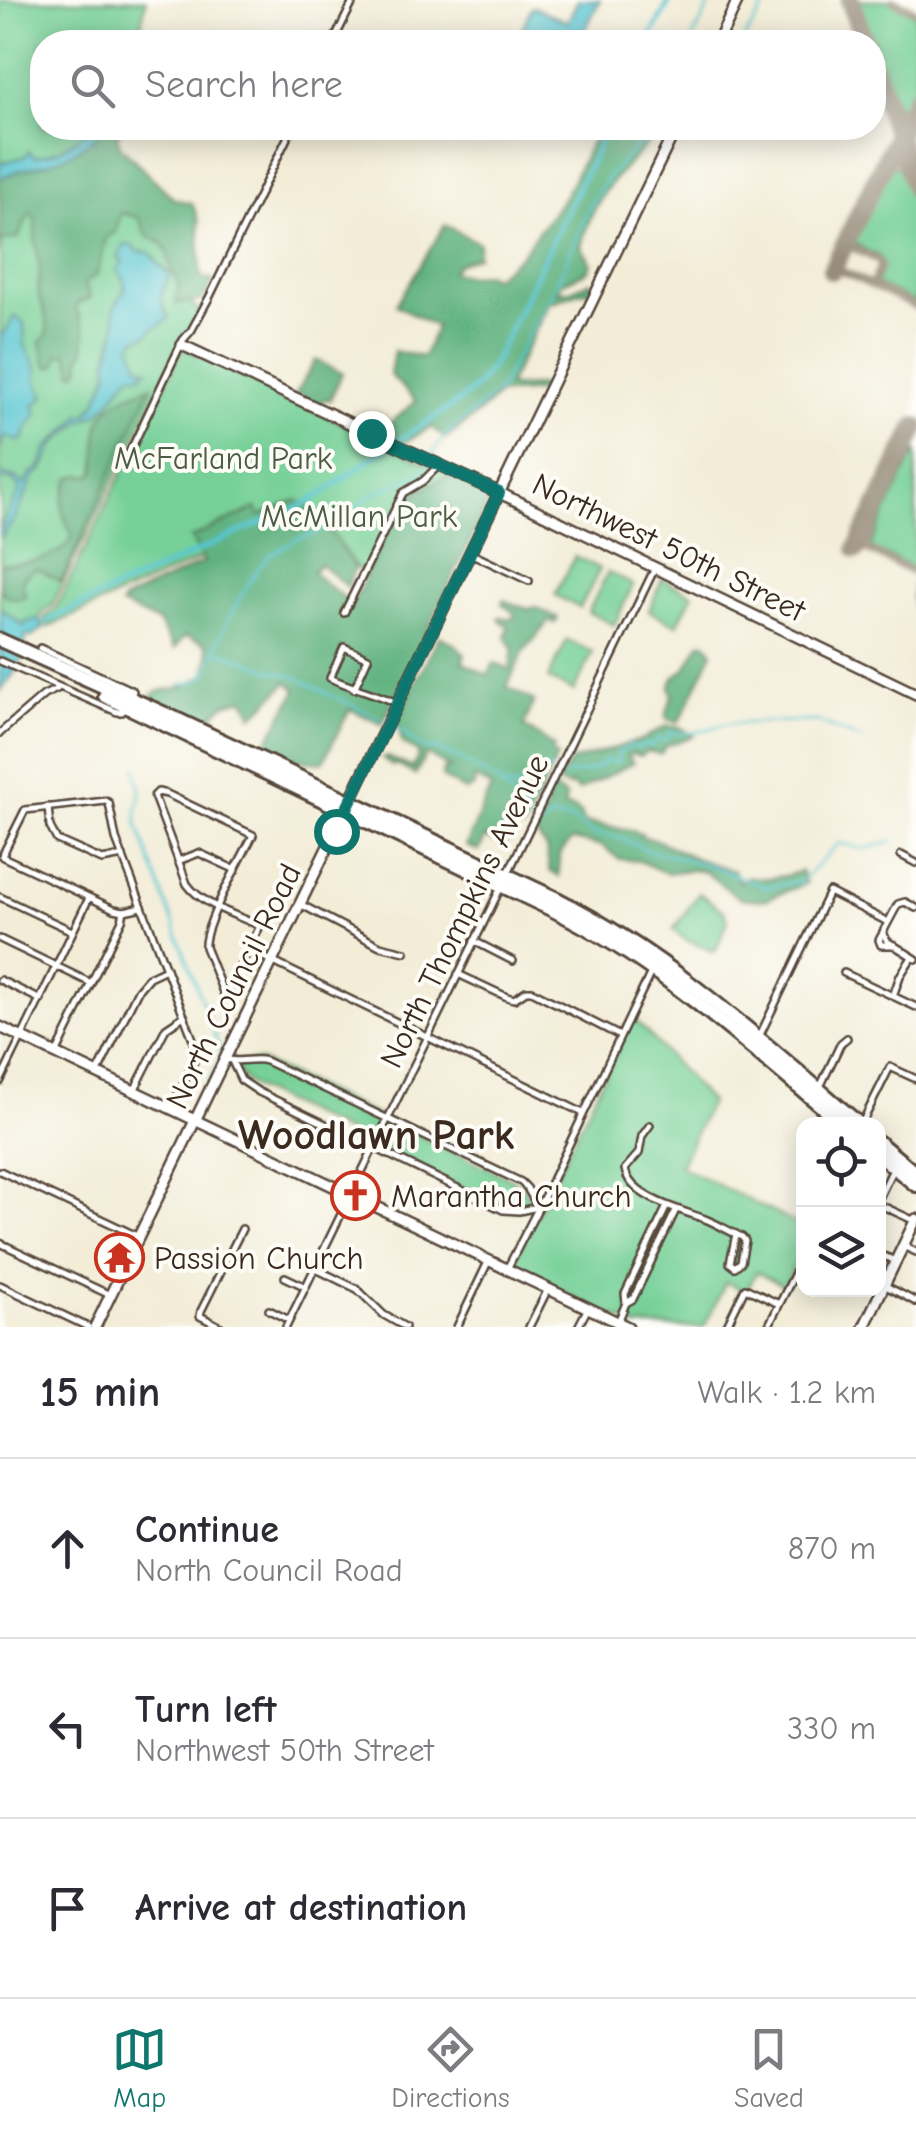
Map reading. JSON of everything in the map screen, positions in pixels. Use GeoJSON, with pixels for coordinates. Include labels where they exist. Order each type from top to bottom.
{"type":"FeatureCollection","features":[{"type":"Feature","properties":{"kind":"highway"},"geometry":{"type":"LineString","coordinates":[[0,642],[34,654],[590,923],[710,997],[835,1117]]}},
{"type":"Feature","properties":{"kind":"highway"},"geometry":{"type":"LineString","coordinates":[[784,1067],[852,1117]]}},
{"type":"Feature","properties":{"kind":"highway"},"geometry":{"type":"LineString","coordinates":[[886,1149],[916,1174]]}},
{"type":"Feature","properties":{"kind":"highway"},"geometry":{"type":"LineString","coordinates":[[886,1160],[916,1186]]}},
{"type":"Feature","properties":{"kind":"street"},"geometry":{"type":"LineString","coordinates":[[339,30],[354,0]]}},
{"type":"Feature","properties":{"kind":"street"},"geometry":{"type":"LineString","coordinates":[[724,30],[738,0]]}},
{"type":"Feature","properties":{"kind":"street"},"geometry":{"type":"LineString","coordinates":[[125,462],[286,140]]}},
{"type":"Feature","properties":{"kind":"street","name":"North Council Road"},"geometry":{"type":"LineString","coordinates":[[91,1327],[229,1060],[271,963],[670,140]]}},
{"type":"Feature","properties":{"kind":"street","name":"Northwest 50th Street"},"geometry":{"type":"LineString","coordinates":[[182,344],[916,694]]}},
{"type":"Feature","properties":{"kind":"street"},"geometry":{"type":"LineString","coordinates":[[344,613],[403,493],[439,465]]}},
{"type":"Feature","properties":{"kind":"street"},"geometry":{"type":"LineString","coordinates":[[470,553],[529,581]]}},
{"type":"Feature","properties":{"kind":"street","name":"North Thompkins Avenue"},"geometry":{"type":"LineString","coordinates":[[288,1324],[655,568]]}},
{"type":"Feature","properties":{"kind":"street"},"geometry":{"type":"LineString","coordinates":[[354,689],[368,658],[344,647],[330,678],[354,689],[397,703]]}},
{"type":"Feature","properties":{"kind":"street"},"geometry":{"type":"LineString","coordinates":[[0,661],[117,712],[122,712],[128,702]]}},
{"type":"Feature","properties":{"kind":"street"},"geometry":{"type":"LineString","coordinates":[[44,682],[44,695]]}},
{"type":"Feature","properties":{"kind":"street"},"geometry":{"type":"LineString","coordinates":[[0,733],[44,695],[60,689]]}},
{"type":"Feature","properties":{"kind":"street"},"geometry":{"type":"LineString","coordinates":[[178,861],[154,801],[155,794],[167,794],[253,836],[236,870],[219,906],[204,938],[224,997],[260,926],[219,906],[192,892],[178,861]]}},
{"type":"Feature","properties":{"kind":"street"},"geometry":{"type":"LineString","coordinates":[[142,907],[124,911],[1,856],[23,812],[30,808],[109,803],[123,856],[197,1052],[172,1108]]}},
{"type":"Feature","properties":{"kind":"street"},"geometry":{"type":"LineString","coordinates":[[48,807],[50,827],[57,840],[102,860],[123,856]]}},
{"type":"Feature","properties":{"kind":"street"},"geometry":{"type":"LineString","coordinates":[[178,861],[200,853],[236,870]]}},
{"type":"Feature","properties":{"kind":"street"},"geometry":{"type":"LineString","coordinates":[[901,856],[916,863]]}},
{"type":"Feature","properties":{"kind":"street"},"geometry":{"type":"LineString","coordinates":[[755,1043],[828,892],[888,922]]}},
{"type":"Feature","properties":{"kind":"street"},"geometry":{"type":"LineString","coordinates":[[0,897],[72,931]]}},
{"type":"Feature","properties":{"kind":"street"},"geometry":{"type":"LineString","coordinates":[[0,1082],[89,898]]}},
{"type":"Feature","properties":{"kind":"street"},"geometry":{"type":"LineString","coordinates":[[893,996],[902,973],[914,958],[885,938],[883,932],[900,902],[916,908]]}},
{"type":"Feature","properties":{"kind":"street"},"geometry":{"type":"LineString","coordinates":[[300,904],[380,946],[405,952]]}},
{"type":"Feature","properties":{"kind":"street"},"geometry":{"type":"LineString","coordinates":[[56,1054],[124,911]]}},
{"type":"Feature","properties":{"kind":"street"},"geometry":{"type":"LineString","coordinates":[[0,939],[91,983]]}},
{"type":"Feature","properties":{"kind":"street"},"geometry":{"type":"LineString","coordinates":[[474,941],[513,961]]}},
{"type":"Feature","properties":{"kind":"street"},"geometry":{"type":"LineString","coordinates":[[248,950],[583,1112]]}},
{"type":"Feature","properties":{"kind":"street"},"geometry":{"type":"LineString","coordinates":[[507,1269],[655,963]]}},
{"type":"Feature","properties":{"kind":"street"},"geometry":{"type":"LineString","coordinates":[[98,1072],[138,990],[149,977],[166,969]]}},
{"type":"Feature","properties":{"kind":"street"},"geometry":{"type":"LineString","coordinates":[[844,973],[916,1007]]}},
{"type":"Feature","properties":{"kind":"street"},"geometry":{"type":"LineString","coordinates":[[458,974],[507,997],[532,991],[620,1036]]}},
{"type":"Feature","properties":{"kind":"street"},"geometry":{"type":"LineString","coordinates":[[0,980],[40,1000]]}},
{"type":"Feature","properties":{"kind":"street"},"geometry":{"type":"LineString","coordinates":[[135,1090],[166,1028],[184,1016]]}},
{"type":"Feature","properties":{"kind":"street"},"geometry":{"type":"LineString","coordinates":[[0,1027],[628,1327]]}},
{"type":"Feature","properties":{"kind":"street"},"geometry":{"type":"LineString","coordinates":[[819,1090],[846,1038]]}},
{"type":"Feature","properties":{"kind":"street"},"geometry":{"type":"LineString","coordinates":[[229,1060],[266,1061],[521,1182],[538,1207],[502,1210],[248,1085],[229,1060]]}},
{"type":"Feature","properties":{"kind":"street"},"geometry":{"type":"LineString","coordinates":[[864,1117],[890,1066],[916,1079]]}},
{"type":"Feature","properties":{"kind":"street"},"geometry":{"type":"LineString","coordinates":[[650,1125],[642,1136],[639,1153],[625,1169],[626,1176],[642,1192],[668,1206],[736,1234],[744,1241],[741,1261],[735,1267],[729,1258],[736,1234]]}},
{"type":"Feature","properties":{"kind":"street"},"geometry":{"type":"LineString","coordinates":[[886,1184],[894,1167]]}},
{"type":"Feature","properties":{"kind":"street"},"geometry":{"type":"LineString","coordinates":[[0,1170],[139,1237]]}},
{"type":"Feature","properties":{"kind":"street"},"geometry":{"type":"LineString","coordinates":[[618,1322],[626,1303],[625,1294],[668,1206]]}},
{"type":"Feature","properties":{"kind":"street"},"geometry":{"type":"LineString","coordinates":[[886,1206],[915,1220],[886,1282]]}},
{"type":"Feature","properties":{"kind":"street"},"geometry":{"type":"LineString","coordinates":[[626,1303],[633,1299],[676,1210]]}},
{"type":"Feature","properties":{"kind":"street"},"geometry":{"type":"LineString","coordinates":[[221,1327],[200,1316],[242,1229]]}},
{"type":"Feature","properties":{"kind":"street"},"geometry":{"type":"LineString","coordinates":[[0,1243],[110,1296]]}},
{"type":"Feature","properties":{"kind":"street"},"geometry":{"type":"LineString","coordinates":[[904,1246],[916,1252]]}},
{"type":"Feature","properties":{"kind":"street"},"geometry":{"type":"LineString","coordinates":[[646,1249],[655,1253]]}},
{"type":"Feature","properties":{"kind":"street"},"geometry":{"type":"LineString","coordinates":[[886,1258],[896,1262]]}},
{"type":"Feature","properties":{"kind":"street"},"geometry":{"type":"LineString","coordinates":[[457,1327],[489,1261]]}},
{"type":"Feature","properties":{"kind":"street"},"geometry":{"type":"LineString","coordinates":[[315,1268],[357,1290],[384,1316],[404,1327]]}},
{"type":"Feature","properties":{"kind":"street"},"geometry":{"type":"LineString","coordinates":[[768,1327],[796,1271]]}},
{"type":"Feature","properties":{"kind":"street"},"geometry":{"type":"LineString","coordinates":[[285,1277],[306,1287]]}},
{"type":"Feature","properties":{"kind":"street"},"geometry":{"type":"LineString","coordinates":[[0,1285],[91,1327]]}},
{"type":"Feature","properties":{"kind":"street"},"geometry":{"type":"LineString","coordinates":[[886,1287],[916,1302]]}},
{"type":"Feature","properties":{"kind":"street"},"geometry":{"type":"LineString","coordinates":[[530,1327],[548,1288]]}},
{"type":"Feature","properties":{"kind":"street"},"geometry":{"type":"LineString","coordinates":[[726,1327],[745,1288],[779,1304]]}},
{"type":"Feature","properties":{"kind":"street"},"geometry":{"type":"LineString","coordinates":[[864,1327],[879,1297]]}},
{"type":"Feature","properties":{"kind":"street"},"geometry":{"type":"LineString","coordinates":[[578,1327],[588,1308]]}},
{"type":"Feature","properties":{"kind":"street"},"geometry":{"type":"LineString","coordinates":[[269,1310],[288,1324]]}},
{"type":"Feature","properties":{"kind":"green space"},"geometry":{"type":"Polygon","coordinates":[[[0,0],[146,0],[140,30],[30,30],[30,140],[113,140],[194,286],[192,306],[201,310],[183,338],[52,606],[25,626],[0,608],[0,0]]]}},
{"type":"Feature","properties":{"kind":"green space"},"geometry":{"type":"Polygon","coordinates":[[[857,0],[886,0],[916,15],[916,85],[904,106],[893,105],[886,84],[886,30],[867,30],[857,0]]]}},
{"type":"Feature","properties":{"kind":"green space"},"geometry":{"type":"Polygon","coordinates":[[[90,140],[118,140],[174,199],[192,203],[199,221],[201,277],[214,281],[202,300],[176,304],[179,283],[167,251],[162,243],[147,236],[139,218],[123,213],[116,233],[107,236],[97,274],[85,283],[90,298],[76,308],[85,330],[84,353],[76,373],[72,372],[67,353],[59,355],[56,365],[49,367],[44,359],[41,342],[47,334],[47,320],[38,291],[35,217],[30,213],[18,238],[2,240],[0,253],[0,179],[48,163],[90,140]]]}},
{"type":"Feature","properties":{"kind":"green space"},"geometry":{"type":"Polygon","coordinates":[[[592,140],[652,140],[613,181],[595,209],[581,246],[591,263],[588,271],[563,282],[557,291],[590,282],[594,285],[591,292],[549,303],[508,385],[543,386],[542,391],[499,394],[446,439],[431,427],[404,443],[392,436],[387,426],[416,401],[390,375],[394,351],[423,357],[436,327],[396,305],[445,225],[479,243],[477,256],[457,264],[451,272],[494,277],[520,256],[565,195],[592,140]]]}},
{"type":"Feature","properties":{"kind":"green space"},"geometry":{"type":"Polygon","coordinates":[[[887,168],[901,168],[916,212],[916,303],[876,284],[881,260],[853,241],[887,168]]]}},
{"type":"Feature","properties":{"kind":"green space","name":"McFarland Park"},"geometry":{"type":"Polygon","coordinates":[[[183,348],[450,474],[402,501],[364,577],[312,509],[48,627],[44,618],[56,608],[183,348]]]}},
{"type":"Feature","properties":{"kind":"green space"},"geometry":{"type":"Polygon","coordinates":[[[316,360],[342,373],[330,400],[319,404],[296,393],[316,360]]]}},
{"type":"Feature","properties":{"kind":"green space"},"geometry":{"type":"Polygon","coordinates":[[[152,386],[61,582],[36,568],[24,577],[26,595],[19,599],[8,596],[0,590],[0,564],[42,559],[68,543],[73,535],[62,507],[70,478],[95,472],[98,431],[111,406],[152,386]]]}},
{"type":"Feature","properties":{"kind":"green space"},"geometry":{"type":"Polygon","coordinates":[[[916,450],[915,569],[873,549],[871,544],[916,450]]]}},
{"type":"Feature","properties":{"kind":"green space"},"geometry":{"type":"Polygon","coordinates":[[[448,476],[492,496],[382,724],[350,709],[323,762],[287,759],[265,745],[297,690],[288,682],[253,716],[245,699],[225,704],[214,714],[224,732],[150,698],[205,675],[209,656],[206,643],[185,636],[174,649],[158,622],[121,605],[124,600],[204,562],[191,538],[256,508],[260,516],[297,500],[322,522],[355,568],[347,587],[320,564],[312,572],[344,598],[350,609],[402,501],[448,476]]]}},
{"type":"Feature","properties":{"kind":"green space"},"geometry":{"type":"Polygon","coordinates":[[[575,556],[600,569],[580,608],[555,595],[575,556]]]}},
{"type":"Feature","properties":{"kind":"green space"},"geometry":{"type":"Polygon","coordinates":[[[608,572],[633,585],[614,625],[588,612],[608,572]]]}},
{"type":"Feature","properties":{"kind":"green space"},"geometry":{"type":"Polygon","coordinates":[[[662,579],[693,594],[677,625],[649,611],[662,579]]]}},
{"type":"Feature","properties":{"kind":"green space"},"geometry":{"type":"Polygon","coordinates":[[[503,600],[528,609],[535,607],[558,618],[555,623],[549,621],[523,653],[507,687],[534,701],[524,726],[554,747],[552,753],[557,757],[523,829],[514,827],[504,845],[485,838],[479,851],[466,846],[491,787],[474,778],[474,787],[465,791],[442,777],[443,769],[450,768],[426,754],[415,775],[383,758],[413,768],[419,753],[402,743],[397,719],[439,636],[465,655],[462,662],[488,675],[494,663],[510,670],[513,648],[506,637],[509,626],[499,620],[512,619],[514,613],[502,604],[503,600]]]}},
{"type":"Feature","properties":{"kind":"green space"},"geometry":{"type":"Polygon","coordinates":[[[567,640],[593,652],[574,691],[548,679],[567,640]]]}},
{"type":"Feature","properties":{"kind":"green space"},"geometry":{"type":"Polygon","coordinates":[[[700,643],[706,643],[713,652],[681,719],[667,719],[672,682],[685,670],[700,643]]]}},
{"type":"Feature","properties":{"kind":"green space"},"geometry":{"type":"Polygon","coordinates":[[[666,726],[680,727],[694,736],[668,745],[660,754],[632,753],[628,756],[633,763],[578,791],[572,785],[557,782],[570,762],[641,740],[666,726]]]}},
{"type":"Feature","properties":{"kind":"green space"},"geometry":{"type":"Polygon","coordinates":[[[553,788],[566,797],[564,807],[575,809],[583,822],[641,833],[734,871],[740,883],[746,877],[774,878],[801,871],[806,883],[768,899],[739,898],[705,872],[666,873],[639,861],[619,859],[602,846],[572,840],[559,855],[559,877],[550,871],[546,849],[536,834],[553,788]]]}},
{"type":"Feature","properties":{"kind":"green space"},"geometry":{"type":"Polygon","coordinates":[[[699,893],[725,912],[728,921],[715,952],[673,930],[699,893]]]}},
{"type":"Feature","properties":{"kind":"green space"},"geometry":{"type":"Polygon","coordinates":[[[633,1017],[710,1102],[680,1166],[796,1224],[796,1263],[785,1286],[756,1272],[746,1292],[726,1282],[704,1327],[637,1327],[511,1267],[633,1017]]]}},
{"type":"Feature","properties":{"kind":"green space"},"geometry":{"type":"Polygon","coordinates":[[[260,1061],[516,1181],[532,1203],[516,1209],[497,1205],[257,1089],[240,1075],[236,1063],[260,1061]]]}},
{"type":"Feature","properties":{"kind":"water"},"geometry":{"type":"Polygon","coordinates":[[[578,0],[600,0],[585,30],[521,30],[535,7],[567,22],[578,0]]]}},
{"type":"Feature","properties":{"kind":"water"},"geometry":{"type":"Polygon","coordinates":[[[74,140],[92,140],[48,163],[0,179],[0,163],[25,157],[29,151],[35,157],[59,150],[74,140]]]}},
{"type":"Feature","properties":{"kind":"water"},"geometry":{"type":"Polygon","coordinates":[[[124,245],[151,253],[170,274],[161,300],[169,317],[147,335],[136,338],[132,346],[139,366],[148,369],[128,377],[108,404],[53,446],[0,539],[4,520],[20,490],[13,480],[0,479],[0,474],[16,478],[24,485],[40,468],[48,447],[97,401],[109,372],[116,327],[114,308],[125,289],[123,277],[117,271],[123,261],[118,258],[124,245]]]}},
{"type":"Feature","properties":{"kind":"water"},"geometry":{"type":"Polygon","coordinates":[[[14,316],[24,323],[25,346],[37,367],[37,382],[45,396],[34,405],[37,414],[23,439],[5,436],[0,450],[0,335],[14,316]]]}},
{"type":"Feature","properties":{"kind":"water"},"geometry":{"type":"Polygon","coordinates":[[[0,608],[24,626],[39,619],[44,628],[25,637],[22,660],[0,692],[0,608]]]}},
{"type":"Feature","properties":{"kind":"waterway"},"geometry":{"type":"LineString","coordinates":[[654,30],[670,0]]}},
{"type":"Feature","properties":{"kind":"waterway"},"geometry":{"type":"LineString","coordinates":[[697,30],[712,0]]}},
{"type":"Feature","properties":{"kind":"waterway"},"geometry":{"type":"LineString","coordinates":[[750,30],[769,0]]}},
{"type":"Feature","properties":{"kind":"waterway"},"geometry":{"type":"LineString","coordinates":[[396,442],[458,402],[476,387],[494,362],[601,140]]}},
{"type":"Feature","properties":{"kind":"waterway"},"geometry":{"type":"LineString","coordinates":[[431,458],[452,429],[499,390],[557,283],[591,204],[611,173],[643,140]]}},
{"type":"Feature","properties":{"kind":"waterway"},"geometry":{"type":"LineString","coordinates":[[45,622],[296,509],[389,446]]}},
{"type":"Feature","properties":{"kind":"waterway"},"geometry":{"type":"LineString","coordinates":[[180,685],[198,681],[206,673],[237,603],[270,555],[339,522],[371,495],[429,466]]}},
{"type":"Feature","properties":{"kind":"waterway"},"geometry":{"type":"LineString","coordinates":[[219,651],[291,675],[382,720]]}},
{"type":"Feature","properties":{"kind":"waterway"},"geometry":{"type":"LineString","coordinates":[[771,722],[817,721],[857,738]]}},
{"type":"Feature","properties":{"kind":"waterway"},"geometry":{"type":"LineString","coordinates":[[727,724],[768,722]]}},
{"type":"Feature","properties":{"kind":"waterway"},"geometry":{"type":"LineString","coordinates":[[393,725],[424,749],[458,758],[497,781],[518,799],[529,822]]}},
{"type":"Feature","properties":{"kind":"waterway"},"geometry":{"type":"LineString","coordinates":[[564,775],[587,772],[604,760],[615,763],[619,750],[629,745],[654,746],[656,739],[666,740],[670,733],[693,733],[723,725]]}},
{"type":"Feature","properties":{"kind":"waterway"},"geometry":{"type":"LineString","coordinates":[[136,768],[141,792],[137,824],[222,1055],[207,1085]]}},
{"type":"Feature","properties":{"kind":"waterway"},"geometry":{"type":"LineString","coordinates":[[504,786],[528,787],[539,773],[552,769]]}},
{"type":"Feature","properties":{"kind":"waterway"},"geometry":{"type":"LineString","coordinates":[[534,825],[540,826],[551,818],[573,820],[593,834],[619,837],[649,851],[706,864],[767,887],[802,881],[839,843],[863,849],[892,842]]}},
{"type":"Feature","properties":{"kind":"taxiway"},"geometry":{"type":"LineString","coordinates":[[893,0],[916,11]]}},
{"type":"Feature","properties":{"kind":"taxiway"},"geometry":{"type":"LineString","coordinates":[[844,243],[879,261],[872,285]]}},
{"type":"Feature","properties":{"kind":"taxiway"},"geometry":{"type":"LineString","coordinates":[[833,267],[916,307]]}},
{"type":"Feature","properties":{"kind":"taxiway"},"geometry":{"type":"LineString","coordinates":[[864,533],[864,548],[916,574]]}},
{"type":"Feature","properties":{"kind":"taxiway"},"geometry":{"type":"LineString","coordinates":[[916,585],[916,608]]}},
{"type":"Feature","properties":{"kind":"runway"},"geometry":{"type":"LineString","coordinates":[[850,0],[860,30]]}},
{"type":"Feature","properties":{"kind":"runway"},"geometry":{"type":"LineString","coordinates":[[832,270],[916,97]]}},
{"type":"Feature","properties":{"kind":"runway"},"geometry":{"type":"LineString","coordinates":[[886,103],[916,191]]}},
{"type":"Feature","properties":{"kind":"runway"},"geometry":{"type":"LineString","coordinates":[[857,549],[916,427]]}},
{"type":"Feature","properties":{"kind":"place","name":"Marantha Church"},"geometry":{"type":"Point","coordinates":[356,1196]}},
{"type":"Feature","properties":{"kind":"place","name":"Passion Church"},"geometry":{"type":"Point","coordinates":[119,1258]}},
{"type":"Feature","properties":{"kind":"district","name":"Woodlawn Park"},"geometry":{"type":"Point","coordinates":[376,1134]}},
{"type":"Feature","properties":{"kind":"route"},"geometry":{"type":"LineString","coordinates":[[336,831],[499,493],[371,433]]}},
{"type":"Feature","properties":{"kind":"park label","name":"McMillan Park"},"geometry":{"type":"Point","coordinates":[359,516]}}]}
